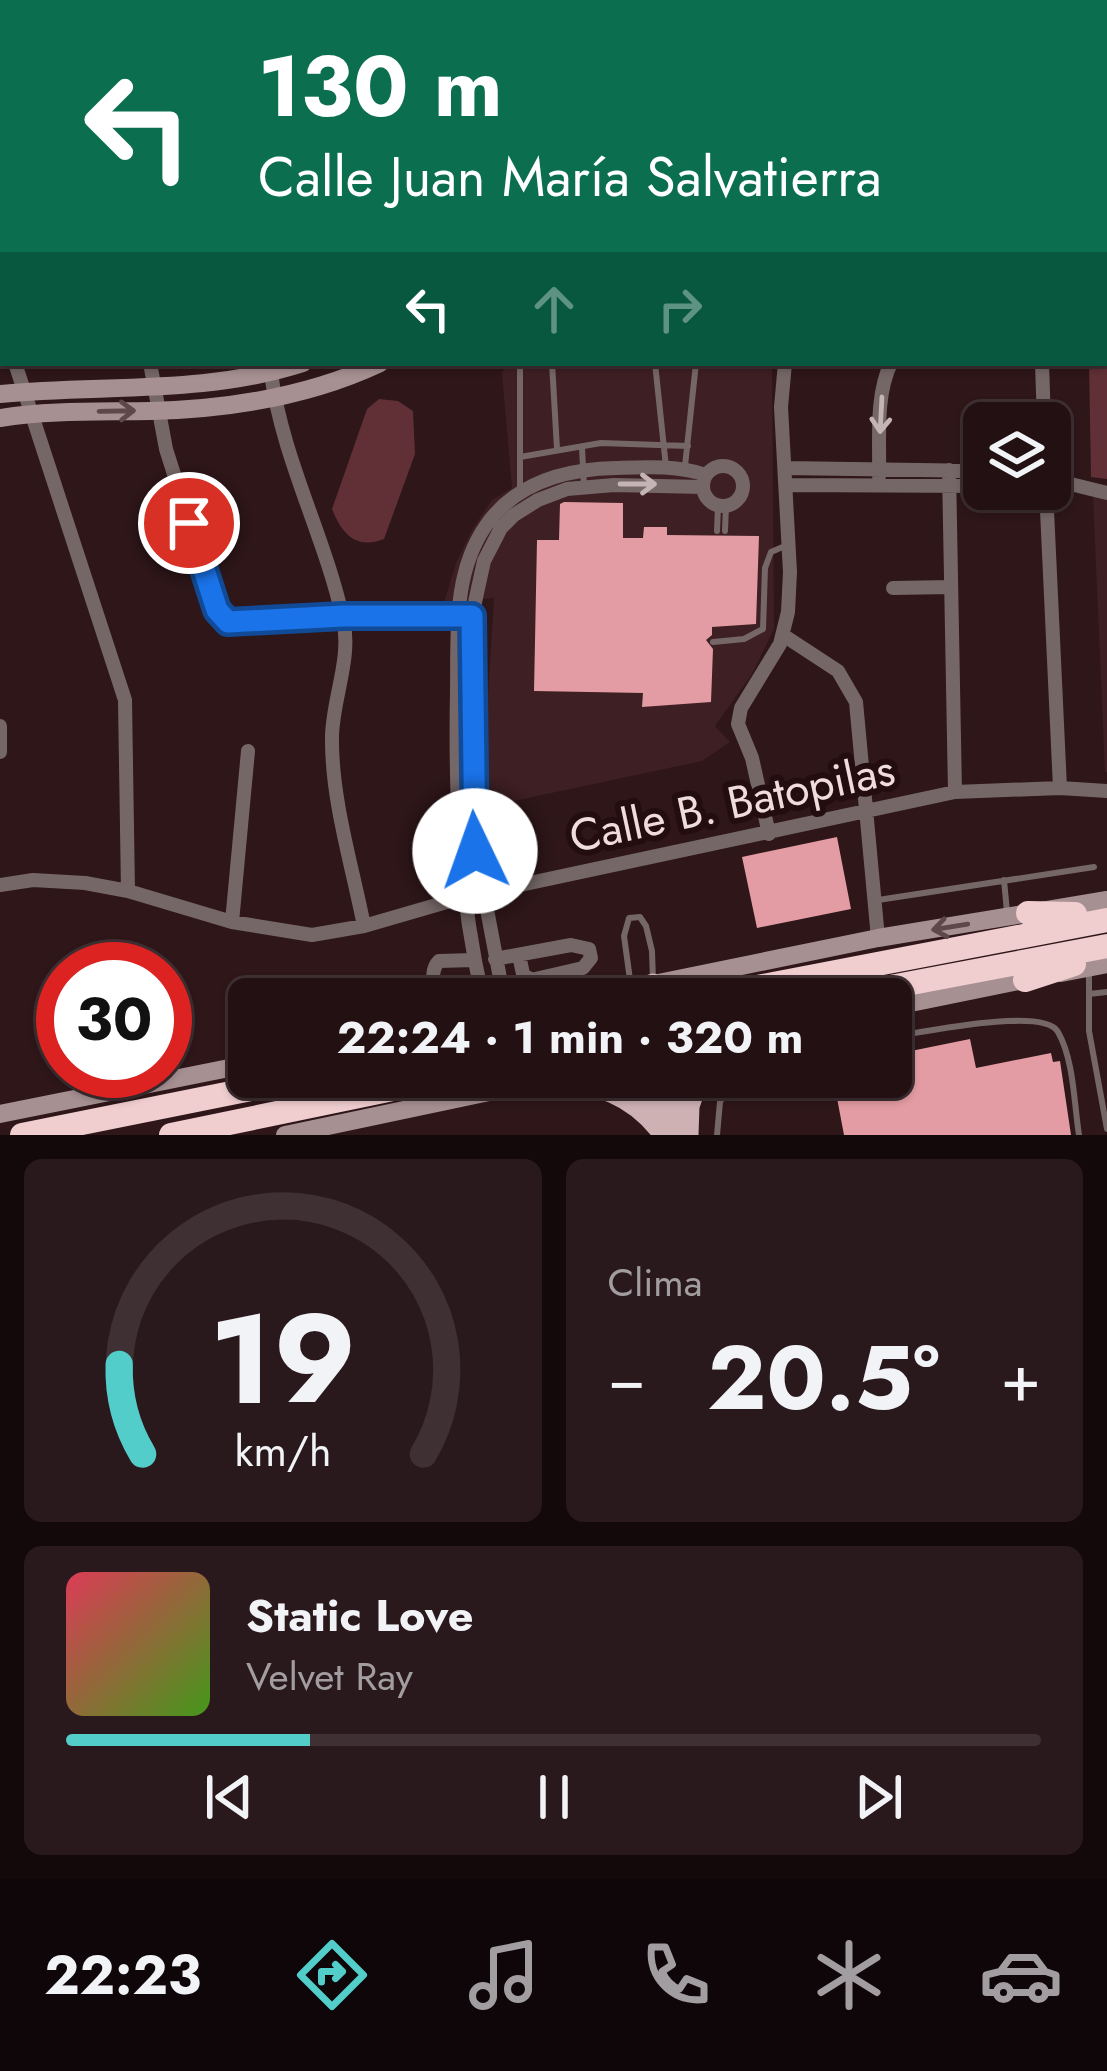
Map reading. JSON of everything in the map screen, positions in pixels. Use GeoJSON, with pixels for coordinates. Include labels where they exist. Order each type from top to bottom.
{"type":"FeatureCollection","features":[{"type":"Feature","properties":{"kind":"highway"},"geometry":{"type":"LineString","coordinates":[[1018,915],[1107,917]]}},
{"type":"Feature","properties":{"kind":"highway"},"geometry":{"type":"LineString","coordinates":[[800,978],[1107,917]]}},
{"type":"Feature","properties":{"kind":"highway"},"geometry":{"type":"LineString","coordinates":[[1025,980],[1102,957]]}},
{"type":"Feature","properties":{"kind":"highway"},"geometry":{"type":"LineString","coordinates":[[912,986],[1102,957]]}},
{"type":"Feature","properties":{"kind":"highway"},"geometry":{"type":"LineString","coordinates":[[22,1135],[228,1094]]}},
{"type":"Feature","properties":{"kind":"highway"},"geometry":{"type":"LineString","coordinates":[[171,1135],[350,1098]]}},
{"type":"Feature","properties":{"kind":"highway"},"geometry":{"type":"LineString","coordinates":[[0,1125],[101,1120]]}},
{"type":"Feature","properties":{"kind":"main road"},"geometry":{"type":"LineString","coordinates":[[0,394],[153,389],[293,366]]}},
{"type":"Feature","properties":{"kind":"main road"},"geometry":{"type":"LineString","coordinates":[[0,418],[157,411],[274,398],[372,366]]}},
{"type":"Feature","properties":{"kind":"main road"},"geometry":{"type":"LineString","coordinates":[[709,978],[878,938],[1107,901]]}},
{"type":"Feature","properties":{"kind":"main road"},"geometry":{"type":"LineString","coordinates":[[912,1002],[1025,980]]}},
{"type":"Feature","properties":{"kind":"main road"},"geometry":{"type":"LineString","coordinates":[[0,1114],[228,1068]]}},
{"type":"Feature","properties":{"kind":"main road"},"geometry":{"type":"LineString","coordinates":[[285,1135],[338,1129],[469,1098]]}},
{"type":"Feature","properties":{"kind":"main road"},"geometry":{"type":"LineString","coordinates":[[624,1098],[644,1111],[665,1135]]}},
{"type":"Feature","properties":{"kind":"main road"},"geometry":{"type":"LineString","coordinates":[[656,1098],[665,1135]]}},
{"type":"Feature","properties":{"kind":"main road"},"geometry":{"type":"LineString","coordinates":[[675,1098],[685,1135]]}},
{"type":"Feature","properties":{"kind":"main road"},"geometry":{"type":"LineString","coordinates":[[685,1135],[692,1098]]}},
{"type":"Feature","properties":{"kind":"street"},"geometry":{"type":"LineString","coordinates":[[16,366],[125,700],[128,891]]}},
{"type":"Feature","properties":{"kind":"street"},"geometry":{"type":"LineString","coordinates":[[150,366],[157,411],[217,610],[224,620],[235,624],[343,616],[465,616]]}},
{"type":"Feature","properties":{"kind":"street"},"geometry":{"type":"LineString","coordinates":[[769,835],[738,718],[783,635],[788,612],[781,407],[785,366]]}},
{"type":"Feature","properties":{"kind":"street"},"geometry":{"type":"LineString","coordinates":[[879,477],[881,402],[890,366]]}},
{"type":"Feature","properties":{"kind":"street"},"geometry":{"type":"LineString","coordinates":[[1042,366],[1043,402]]}},
{"type":"Feature","properties":{"kind":"street"},"geometry":{"type":"LineString","coordinates":[[271,373],[274,398],[343,616],[346,650],[332,742],[364,926]]}},
{"type":"Feature","properties":{"kind":"street"},"geometry":{"type":"LineString","coordinates":[[487,537],[526,507],[583,478],[705,481],[720,466],[731,467],[740,475],[742,491],[722,506],[706,498],[705,481]]}},
{"type":"Feature","properties":{"kind":"street"},"geometry":{"type":"LineString","coordinates":[[499,978],[475,851],[465,572],[498,511],[542,481],[666,469],[685,470],[705,481]]}},
{"type":"Feature","properties":{"kind":"street"},"geometry":{"type":"LineString","coordinates":[[950,478],[963,475]]}},
{"type":"Feature","properties":{"kind":"street"},"geometry":{"type":"LineString","coordinates":[[786,476],[963,481]]}},
{"type":"Feature","properties":{"kind":"street"},"geometry":{"type":"LineString","coordinates":[[950,478],[955,793]]}},
{"type":"Feature","properties":{"kind":"street"},"geometry":{"type":"LineString","coordinates":[[1071,487],[1107,493]]}},
{"type":"Feature","properties":{"kind":"street"},"geometry":{"type":"LineString","coordinates":[[1053,510],[1060,788]]}},
{"type":"Feature","properties":{"kind":"street"},"geometry":{"type":"LineString","coordinates":[[893,588],[951,587]]}},
{"type":"Feature","properties":{"kind":"street"},"geometry":{"type":"LineString","coordinates":[[465,616],[455,798],[464,896],[478,978]]}},
{"type":"Feature","properties":{"kind":"street"},"geometry":{"type":"LineString","coordinates":[[783,635],[816,653],[848,685],[859,721],[878,938]]}},
{"type":"Feature","properties":{"kind":"street"},"geometry":{"type":"LineString","coordinates":[[0,726],[0,752]]}},
{"type":"Feature","properties":{"kind":"street"},"geometry":{"type":"LineString","coordinates":[[232,922],[248,751]]}},
{"type":"Feature","properties":{"kind":"street","name":"Calle B. Batopilas"},"geometry":{"type":"LineString","coordinates":[[0,885],[61,880],[128,891],[295,935],[364,926],[464,896],[955,793],[1060,788],[1107,791]]}},
{"type":"Feature","properties":{"kind":"street"},"geometry":{"type":"LineString","coordinates":[[455,798],[472,797]]}},
{"type":"Feature","properties":{"kind":"street"},"geometry":{"type":"LineString","coordinates":[[495,959],[580,944],[589,949],[591,958],[583,968],[532,980],[524,974],[519,955]]}},
{"type":"Feature","properties":{"kind":"street"},"geometry":{"type":"LineString","coordinates":[[435,978],[439,961],[474,960]]}},
{"type":"Feature","properties":{"kind":"lane"},"geometry":{"type":"LineString","coordinates":[[520,366],[520,493]]}},
{"type":"Feature","properties":{"kind":"lane"},"geometry":{"type":"LineString","coordinates":[[552,366],[557,450]]}},
{"type":"Feature","properties":{"kind":"lane"},"geometry":{"type":"LineString","coordinates":[[655,366],[666,469]]}},
{"type":"Feature","properties":{"kind":"lane"},"geometry":{"type":"LineString","coordinates":[[685,470],[696,366]]}},
{"type":"Feature","properties":{"kind":"lane"},"geometry":{"type":"LineString","coordinates":[[520,457],[619,442],[688,446]]}},
{"type":"Feature","properties":{"kind":"lane"},"geometry":{"type":"LineString","coordinates":[[582,446],[583,478]]}},
{"type":"Feature","properties":{"kind":"lane"},"geometry":{"type":"LineString","coordinates":[[720,531],[722,506]]}},
{"type":"Feature","properties":{"kind":"lane"},"geometry":{"type":"LineString","coordinates":[[712,642],[744,639],[763,628],[768,559],[776,548],[789,546]]}},
{"type":"Feature","properties":{"kind":"lane"},"geometry":{"type":"LineString","coordinates":[[874,901],[1094,867]]}},
{"type":"Feature","properties":{"kind":"lane"},"geometry":{"type":"LineString","coordinates":[[1004,880],[1018,915]]}},
{"type":"Feature","properties":{"kind":"lane"},"geometry":{"type":"LineString","coordinates":[[633,917],[642,918],[646,926],[654,961],[646,993],[624,936],[626,922],[633,917]]}},
{"type":"Feature","properties":{"kind":"lane"},"geometry":{"type":"LineString","coordinates":[[1102,957],[1089,994],[1094,1064],[1107,1129]]}},
{"type":"Feature","properties":{"kind":"lane"},"geometry":{"type":"LineString","coordinates":[[474,960],[495,959]]}},
{"type":"Feature","properties":{"kind":"lane"},"geometry":{"type":"LineString","coordinates":[[1089,994],[1107,992]]}},
{"type":"Feature","properties":{"kind":"lane"},"geometry":{"type":"LineString","coordinates":[[912,1034],[1027,1020],[1052,1024],[1066,1060],[1079,1135]]}},
{"type":"Feature","properties":{"kind":"lane"},"geometry":{"type":"LineString","coordinates":[[718,1135],[722,1098]]}},
{"type":"Feature","properties":{"kind":"shaded area"},"geometry":{"type":"Polygon","coordinates":[[[506,366],[772,366],[774,629],[752,674],[715,726],[730,742],[702,761],[481,808],[494,598],[444,603],[472,530],[492,500],[512,488],[502,373],[506,366]]]}},
{"type":"Feature","properties":{"kind":"shaded area"},"geometry":{"type":"Polygon","coordinates":[[[1089,366],[1107,366],[1107,479],[1091,477],[1089,366]]]}},
{"type":"Feature","properties":{"kind":"shaded area"},"geometry":{"type":"Polygon","coordinates":[[[379,399],[398,401],[413,411],[415,454],[384,539],[365,542],[345,532],[332,509],[367,409],[379,399]]]}},
{"type":"Feature","properties":{"kind":"shaded area"},"geometry":{"type":"Polygon","coordinates":[[[1093,496],[1107,499],[1107,772],[1105,772],[1093,496]]]}},
{"type":"Feature","properties":{"kind":"building"},"geometry":{"type":"Polygon","coordinates":[[[623,503],[623,538],[643,538],[644,527],[667,527],[667,535],[759,536],[756,624],[712,627],[706,640],[713,649],[711,702],[642,707],[643,693],[534,691],[537,540],[559,540],[560,504],[623,503]]]}},
{"type":"Feature","properties":{"kind":"building"},"geometry":{"type":"Polygon","coordinates":[[[837,837],[851,909],[757,928],[742,857],[837,837]]]}},
{"type":"Feature","properties":{"kind":"building"},"geometry":{"type":"Polygon","coordinates":[[[970,1039],[976,1068],[1051,1053],[1053,1062],[1060,1061],[1071,1135],[844,1135],[837,1098],[912,1098],[912,1051],[970,1039]]]}},
{"type":"Feature","properties":{"kind":"route"},"geometry":{"type":"LineString","coordinates":[[189,523],[217,610],[228,622],[472,616],[475,851]]}}]}
